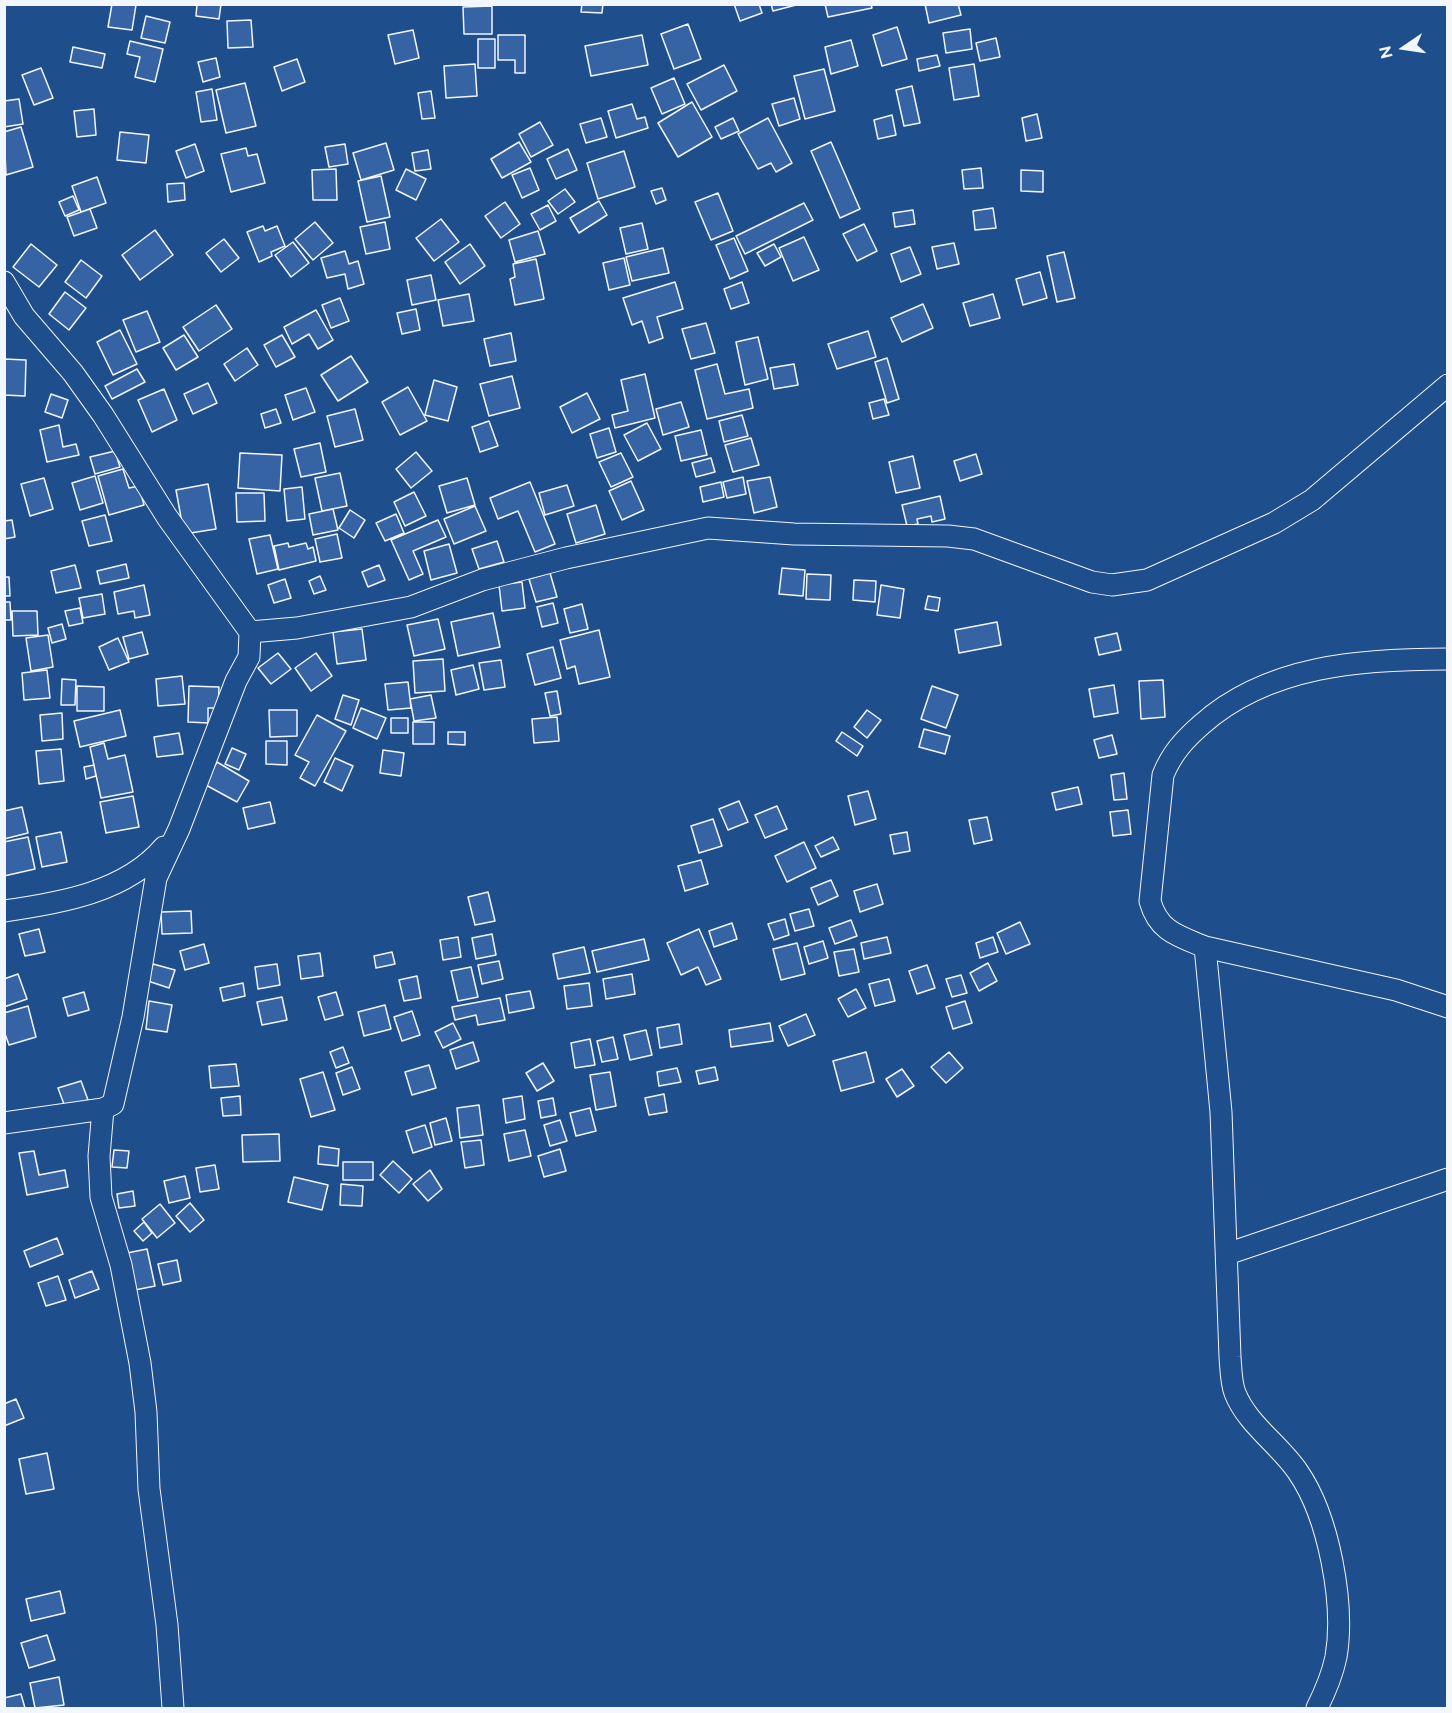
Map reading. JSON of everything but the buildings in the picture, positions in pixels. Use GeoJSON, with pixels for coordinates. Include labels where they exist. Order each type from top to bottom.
{"type":"FeatureCollection","features":[{"type":"Feature","properties":{"kind":"street"},"geometry":{"type":"LineString","coordinates":[[4,282],[24,316],[73,373],[97,406],[167,517],[250,632],[249,657],[236,681],[179,830],[156,878],[133,1017],[116,1096],[112,1104],[103,1109],[4,1123]]}},
{"type":"Feature","properties":{"kind":"street"},"geometry":{"type":"LineString","coordinates":[[250,632],[297,628],[411,607],[503,574],[566,558],[708,528],[794,534],[974,538],[1092,582],[1128,584],[1147,580],[1274,523],[1312,500],[1448,385]]}},
{"type":"Feature","properties":{"kind":"street"},"geometry":{"type":"LineString","coordinates":[[1448,659],[1368,661],[1298,673],[1251,690],[1215,712],[1171,756],[1163,775],[1150,901],[1154,916],[1161,924],[1175,935],[1205,947],[1384,988],[1448,1006]]}},
{"type":"Feature","properties":{"kind":"street"},"geometry":{"type":"LineString","coordinates":[[4,911],[96,892],[122,881],[153,858],[179,830]]}},
{"type":"Feature","properties":{"kind":"street"},"geometry":{"type":"LineString","coordinates":[[1205,947],[1221,1112],[1230,1357],[1234,1392],[1244,1411],[1299,1473],[1309,1492],[1328,1547],[1340,1616],[1330,1681],[1317,1708]]}},
{"type":"Feature","properties":{"kind":"street"},"geometry":{"type":"LineString","coordinates":[[103,1109],[99,1156],[100,1189],[130,1306],[140,1363],[146,1412],[149,1489],[167,1625],[173,1708]]}},
{"type":"Feature","properties":{"kind":"street"},"geometry":{"type":"LineString","coordinates":[[1227,1254],[1448,1179]]}}]}
